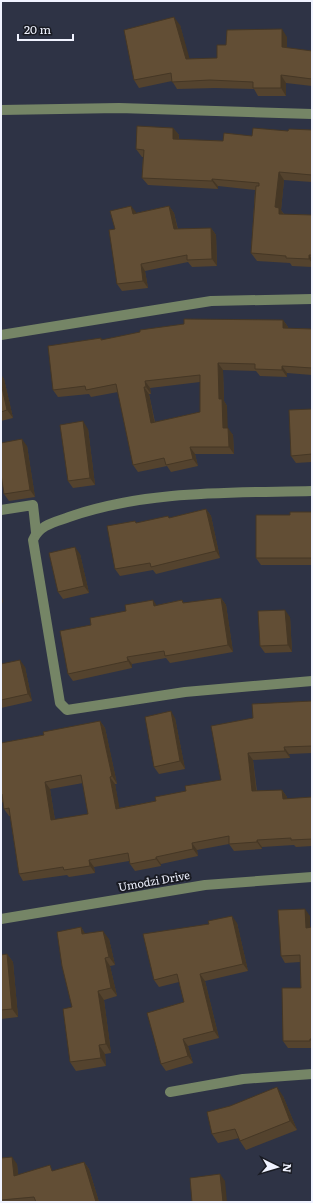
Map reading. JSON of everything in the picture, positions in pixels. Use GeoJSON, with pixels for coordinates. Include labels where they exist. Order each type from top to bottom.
{"type":"FeatureCollection","features":[{"type":"Feature","properties":{"kind":"street"},"geometry":{"type":"LineString","coordinates":[[1,110],[119,108],[312,114]]}},
{"type":"Feature","properties":{"kind":"street"},"geometry":{"type":"LineString","coordinates":[[1,334],[211,302],[312,299]]}},
{"type":"Feature","properties":{"kind":"street"},"geometry":{"type":"LineString","coordinates":[[36,532],[52,522],[98,507],[140,500],[198,494],[312,491]]}},
{"type":"Feature","properties":{"kind":"street"},"geometry":{"type":"LineString","coordinates":[[1,510],[33,505],[36,532],[33,540],[60,703],[67,710],[77,710],[185,692],[312,681]]}},
{"type":"Feature","properties":{"kind":"street","name":"Umodzi Drive"},"geometry":{"type":"LineString","coordinates":[[1,920],[205,885],[312,877]]}},
{"type":"Feature","properties":{"kind":"street"},"geometry":{"type":"LineString","coordinates":[[170,1092],[243,1079],[312,1074]]}},
{"type":"Feature","properties":{"kind":"building"},"geometry":{"type":"Polygon","coordinates":[[[174,17],[186,59],[217,58],[217,45],[226,45],[227,30],[282,29],[282,47],[312,51],[312,79],[281,75],[281,88],[253,88],[253,82],[210,80],[172,82],[171,73],[134,80],[124,30],[174,17]]]}},
{"type":"Feature","properties":{"kind":"building"},"geometry":{"type":"Polygon","coordinates":[[[137,126],[173,128],[173,139],[223,141],[224,133],[252,136],[253,128],[288,131],[289,129],[312,130],[312,175],[279,172],[275,207],[279,208],[279,214],[312,215],[312,255],[309,255],[309,259],[286,258],[286,256],[251,253],[256,186],[259,186],[259,183],[212,179],[212,181],[142,178],[144,150],[136,149],[137,126]]]}},
{"type":"Feature","properties":{"kind":"building"},"geometry":{"type":"Polygon","coordinates":[[[131,206],[133,214],[169,206],[174,229],[211,228],[212,259],[187,260],[187,255],[141,264],[143,281],[117,284],[109,230],[115,229],[110,211],[131,206]]]}},
{"type":"Feature","properties":{"kind":"building"},"geometry":{"type":"Polygon","coordinates":[[[184,319],[283,320],[283,328],[312,329],[312,368],[282,366],[282,370],[255,369],[255,364],[218,363],[219,399],[222,399],[223,428],[228,428],[229,447],[190,447],[193,459],[166,465],[164,458],[133,465],[116,384],[86,390],[85,386],[53,390],[48,346],[101,338],[101,340],[140,332],[140,330],[184,324],[184,319]],[[200,375],[145,381],[146,387],[144,387],[151,423],[200,412],[200,375]]]}},
{"type":"Feature","properties":{"kind":"building"},"geometry":{"type":"Polygon","coordinates":[[[1,383],[7,410],[1,412],[1,383]]]}},
{"type":"Feature","properties":{"kind":"building"},"geometry":{"type":"Polygon","coordinates":[[[312,409],[312,454],[291,456],[289,410],[312,409]]]}},
{"type":"Feature","properties":{"kind":"building"},"geometry":{"type":"Polygon","coordinates":[[[83,421],[90,478],[68,481],[60,425],[83,421]]]}},
{"type":"Feature","properties":{"kind":"building"},"geometry":{"type":"Polygon","coordinates":[[[22,439],[30,490],[4,494],[1,474],[1,443],[22,439]]]}},
{"type":"Feature","properties":{"kind":"building"},"geometry":{"type":"Polygon","coordinates":[[[206,509],[216,551],[151,567],[150,563],[115,569],[107,526],[135,521],[136,523],[168,516],[169,518],[206,509]]]}},
{"type":"Feature","properties":{"kind":"building"},"geometry":{"type":"Polygon","coordinates":[[[290,512],[312,512],[312,558],[256,558],[256,515],[290,515],[290,512]]]}},
{"type":"Feature","properties":{"kind":"building"},"geometry":{"type":"Polygon","coordinates":[[[75,547],[84,586],[58,592],[49,553],[75,547]]]}},
{"type":"Feature","properties":{"kind":"building"},"geometry":{"type":"Polygon","coordinates":[[[221,598],[228,645],[165,656],[164,651],[127,657],[128,661],[68,674],[60,631],[91,625],[90,618],[126,611],[125,605],[153,600],[154,606],[182,600],[183,603],[221,598]]]}},
{"type":"Feature","properties":{"kind":"building"},"geometry":{"type":"Polygon","coordinates":[[[285,610],[288,645],[260,646],[258,611],[285,610]]]}},
{"type":"Feature","properties":{"kind":"building"},"geometry":{"type":"Polygon","coordinates":[[[20,660],[28,694],[1,700],[1,664],[20,660]]]}},
{"type":"Feature","properties":{"kind":"building"},"geometry":{"type":"Polygon","coordinates":[[[312,701],[312,746],[284,747],[285,751],[248,753],[252,791],[282,790],[283,799],[312,797],[312,839],[291,840],[291,838],[257,840],[257,842],[229,844],[229,836],[192,843],[193,849],[130,864],[128,853],[89,860],[90,866],[64,870],[63,867],[19,874],[9,808],[4,809],[1,794],[1,743],[44,735],[43,732],[100,721],[112,776],[110,777],[116,809],[156,801],[155,797],[186,791],[185,786],[221,780],[211,726],[253,718],[252,704],[312,701]],[[81,775],[45,782],[51,820],[88,814],[81,775]]]}},
{"type":"Feature","properties":{"kind":"building"},"geometry":{"type":"Polygon","coordinates":[[[171,711],[180,761],[154,767],[145,717],[171,711]]]}},
{"type":"Feature","properties":{"kind":"building"},"geometry":{"type":"Polygon","coordinates":[[[305,909],[306,928],[312,927],[312,1039],[310,1039],[310,1041],[283,1041],[282,988],[301,988],[300,955],[281,956],[278,910],[305,909]]]}},
{"type":"Feature","properties":{"kind":"building"},"geometry":{"type":"Polygon","coordinates":[[[232,916],[243,964],[200,974],[214,1031],[183,1039],[188,1056],[161,1064],[147,1013],[184,1002],[177,974],[154,980],[143,934],[209,924],[208,921],[232,916]]]}},
{"type":"Feature","properties":{"kind":"building"},"geometry":{"type":"Polygon","coordinates":[[[81,927],[82,934],[103,931],[109,957],[105,958],[111,988],[98,991],[106,1044],[99,1045],[101,1058],[70,1062],[63,1009],[72,1007],[62,966],[57,932],[81,927]]]}},
{"type":"Feature","properties":{"kind":"building"},"geometry":{"type":"Polygon","coordinates":[[[7,954],[12,1009],[1,1010],[1,955],[7,954]]]}},
{"type":"Feature","properties":{"kind":"building"},"geometry":{"type":"Polygon","coordinates":[[[277,1087],[290,1121],[240,1141],[235,1129],[212,1134],[207,1112],[230,1106],[277,1087]]]}},
{"type":"Feature","properties":{"kind":"building"},"geometry":{"type":"Polygon","coordinates":[[[12,1157],[14,1176],[50,1165],[52,1171],[84,1162],[96,1202],[36,1202],[34,1197],[1,1200],[1,1158],[12,1157]]]}},
{"type":"Feature","properties":{"kind":"building"},"geometry":{"type":"Polygon","coordinates":[[[220,1174],[223,1202],[192,1202],[190,1178],[220,1174]]]}}]}
